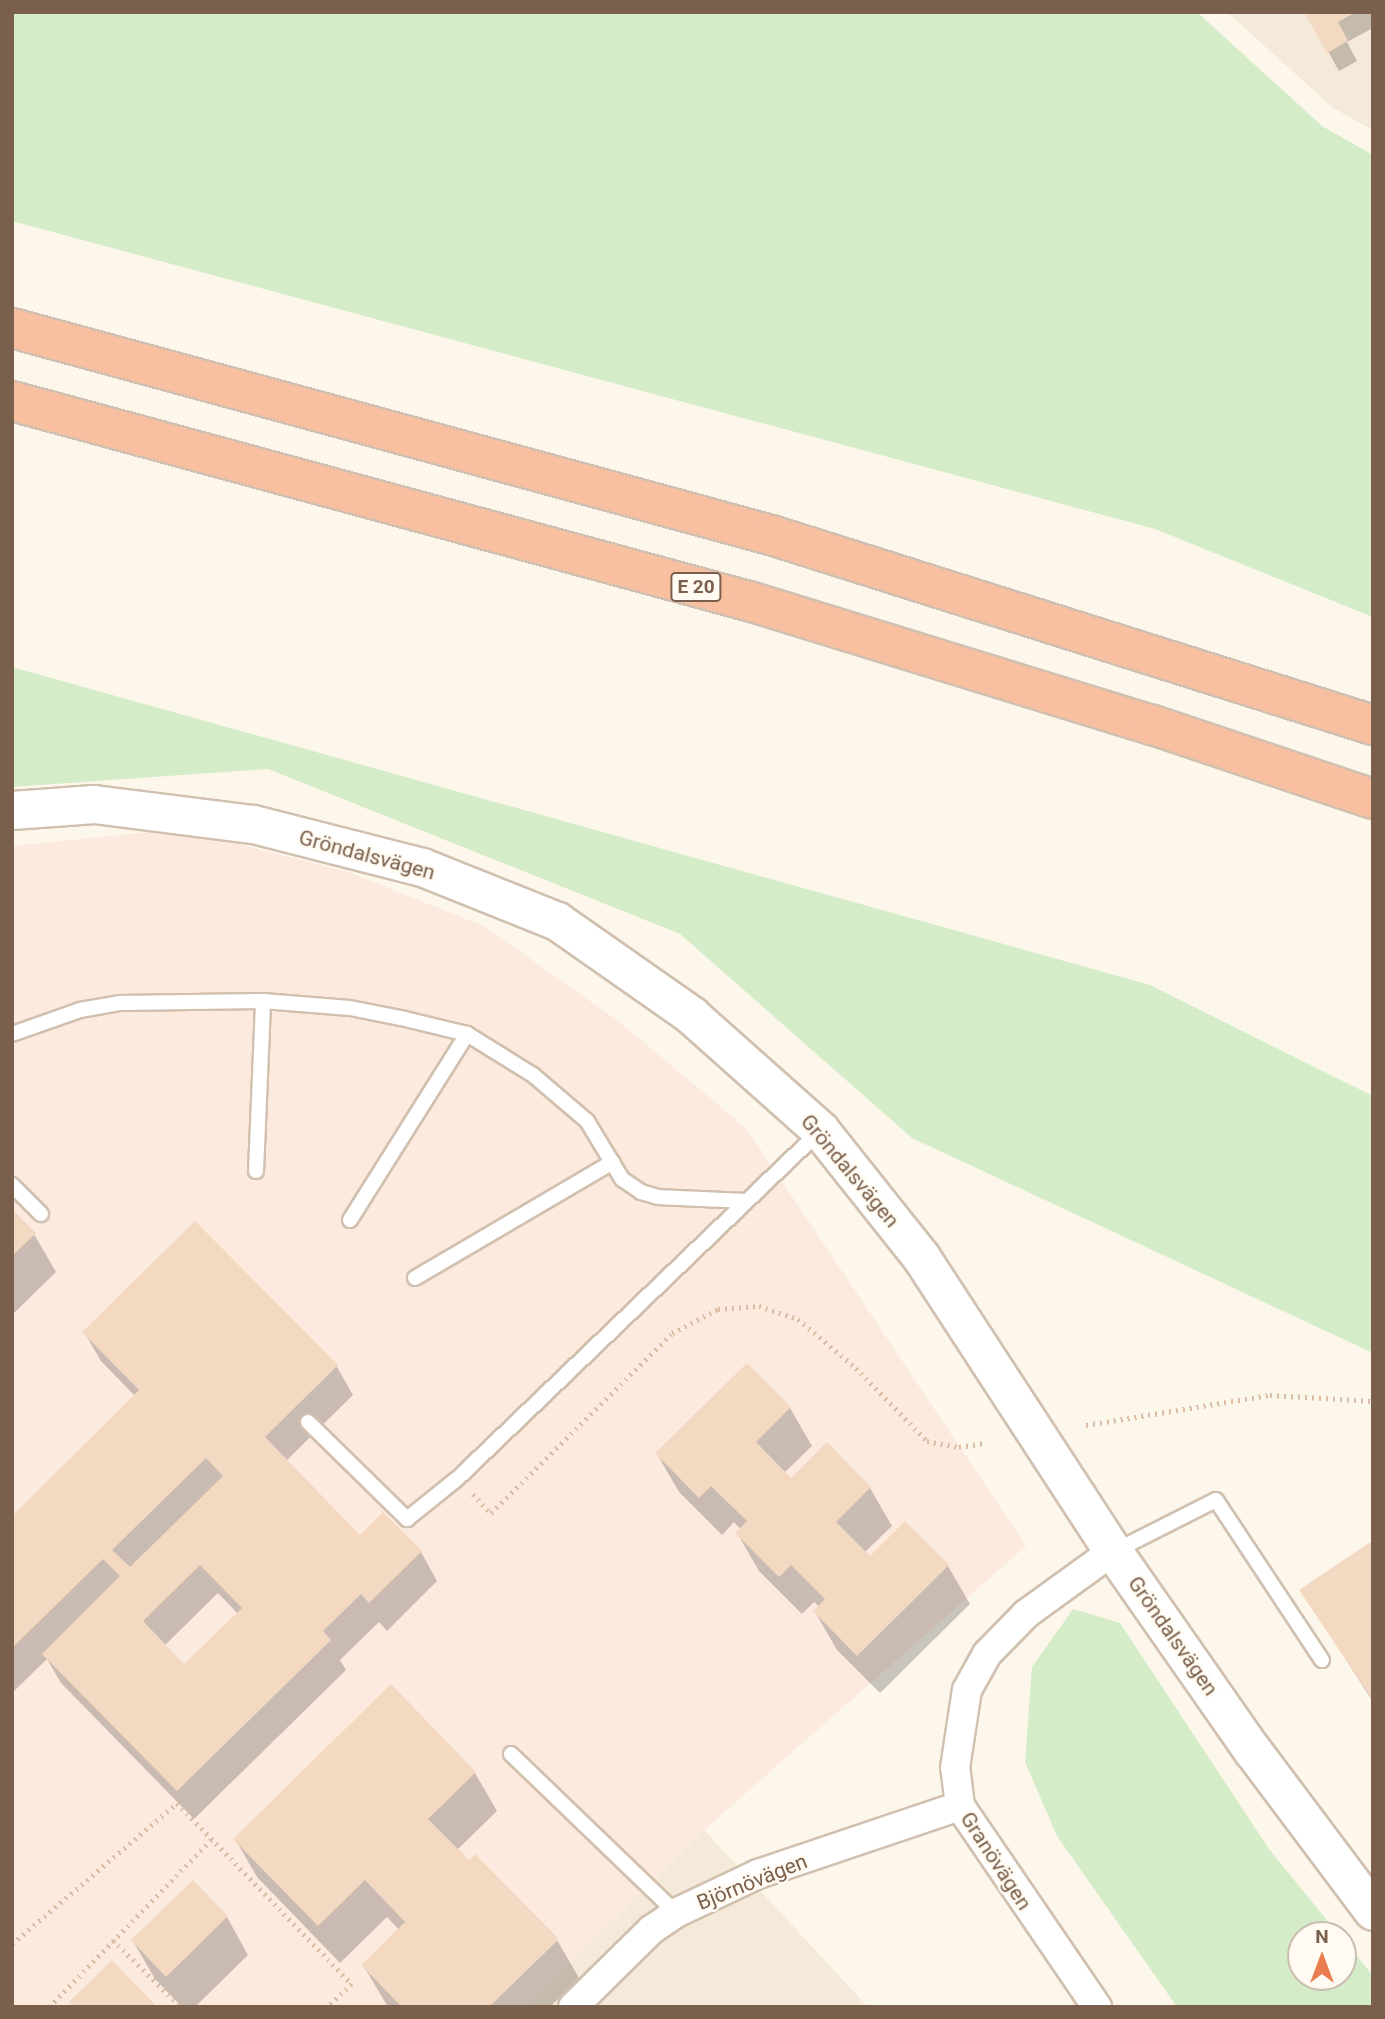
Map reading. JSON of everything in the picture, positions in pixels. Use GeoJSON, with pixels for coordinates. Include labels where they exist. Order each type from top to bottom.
{"type":"FeatureCollection","features":[{"type":"Feature","properties":{"kind":"highway"},"geometry":{"type":"LineString","coordinates":[[12,328],[771,535],[1373,725]]}},
{"type":"Feature","properties":{"kind":"highway","name":"E 20"},"geometry":{"type":"LineString","coordinates":[[12,401],[752,602],[1153,725],[1373,799]]}},
{"type":"Feature","properties":{"kind":"street","name":"Gröndalsvägen"},"geometry":{"type":"LineString","coordinates":[[12,810],[94,804],[253,824],[434,872],[557,921],[691,1015],[820,1130],[920,1257],[1113,1551],[1252,1750],[1373,1911]]}},
{"type":"Feature","properties":{"kind":"street","name":"Granövägen"},"geometry":{"type":"LineString","coordinates":[[1097,2007],[960,1806],[955,1768],[967,1690],[987,1654],[1026,1614],[1113,1551]]}},
{"type":"Feature","properties":{"kind":"street","name":"Björnövägen"},"geometry":{"type":"LineString","coordinates":[[573,2007],[651,1930],[676,1913],[758,1874],[960,1806]]}},
{"type":"Feature","properties":{"kind":"lane"},"geometry":{"type":"LineString","coordinates":[[12,1034],[80,1010],[120,1003],[263,1001],[350,1007],[467,1034],[533,1075],[587,1121],[622,1179],[649,1195],[745,1201]]}},
{"type":"Feature","properties":{"kind":"lane"},"geometry":{"type":"LineString","coordinates":[[256,1171],[263,1001]]}},
{"type":"Feature","properties":{"kind":"lane"},"geometry":{"type":"LineString","coordinates":[[350,1220],[467,1034]]}},
{"type":"Feature","properties":{"kind":"lane"},"geometry":{"type":"LineString","coordinates":[[308,1422],[407,1519],[458,1478],[820,1130]]}},
{"type":"Feature","properties":{"kind":"lane"},"geometry":{"type":"LineString","coordinates":[[415,1278],[613,1162]]}},
{"type":"Feature","properties":{"kind":"lane"},"geometry":{"type":"LineString","coordinates":[[12,1185],[41,1214]]}},
{"type":"Feature","properties":{"kind":"lane"},"geometry":{"type":"LineString","coordinates":[[1113,1551],[1216,1500],[1322,1660]]}},
{"type":"Feature","properties":{"kind":"lane"},"geometry":{"type":"LineString","coordinates":[[511,1754],[676,1913]]}},
{"type":"Feature","properties":{"kind":"path"},"geometry":{"type":"LineString","coordinates":[[458,1478],[491,1513],[672,1333],[718,1309],[759,1306],[798,1319],[856,1368],[927,1441],[959,1447],[985,1443]]}},
{"type":"Feature","properties":{"kind":"path"},"geometry":{"type":"LineString","coordinates":[[1086,1425],[1270,1395],[1373,1401]]}},
{"type":"Feature","properties":{"kind":"path"},"geometry":{"type":"LineString","coordinates":[[12,1944],[177,1804],[352,1984],[328,2007]]}},
{"type":"Feature","properties":{"kind":"path"},"geometry":{"type":"LineString","coordinates":[[49,2007],[212,1839]]}},
{"type":"Feature","properties":{"kind":"path"},"geometry":{"type":"LineString","coordinates":[[113,1940],[181,2007]]}},
{"type":"Feature","properties":{"kind":"shaded area"},"geometry":{"type":"Polygon","coordinates":[[[1227,12],[1373,12],[1373,130],[1333,108],[1227,12]]]}},
{"type":"Feature","properties":{"kind":"shaded area"},"geometry":{"type":"Polygon","coordinates":[[[179,829],[348,872],[484,926],[617,1020],[747,1129],[1026,1546],[704,1830],[525,2007],[12,2007],[12,846],[179,829]]]}},
{"type":"Feature","properties":{"kind":"shaded area"},"geometry":{"type":"Polygon","coordinates":[[[704,1830],[868,2007],[525,2007],[704,1830]]]}},
{"type":"Feature","properties":{"kind":"green space"},"geometry":{"type":"Polygon","coordinates":[[[12,12],[1197,12],[1322,126],[1373,155],[1373,617],[1155,529],[12,221],[12,12]]]}},
{"type":"Feature","properties":{"kind":"green space"},"geometry":{"type":"Polygon","coordinates":[[[12,667],[1150,985],[1373,1096],[1373,1353],[912,1138],[680,934],[268,769],[12,787],[12,667]]]}},
{"type":"Feature","properties":{"kind":"green space"},"geometry":{"type":"Polygon","coordinates":[[[1073,1609],[1120,1623],[1269,1849],[1328,1921],[1287,1921],[1287,1991],[1357,1991],[1357,1956],[1373,1976],[1373,2007],[1177,2007],[1057,1836],[1025,1762],[1032,1667],[1073,1609]]]}},
{"type":"Feature","properties":{"kind":"building"},"geometry":{"type":"Polygon","coordinates":[[[1304,12],[1356,12],[1338,22],[1348,41],[1327,53],[1304,12]]]}},
{"type":"Feature","properties":{"kind":"building"},"geometry":{"type":"Polygon","coordinates":[[[12,1209],[36,1233],[12,1256],[12,1209]]]}},
{"type":"Feature","properties":{"kind":"building"},"geometry":{"type":"Polygon","coordinates":[[[195,1221],[338,1365],[265,1437],[360,1535],[383,1512],[422,1551],[369,1603],[361,1594],[323,1631],[331,1640],[177,1791],[42,1654],[120,1576],[103,1559],[12,1648],[12,1516],[139,1390],[82,1332],[195,1221]],[[206,1458],[112,1550],[130,1567],[223,1476],[206,1458]],[[200,1565],[143,1621],[184,1664],[242,1608],[200,1565]]]}},
{"type":"Feature","properties":{"kind":"building"},"geometry":{"type":"Polygon","coordinates":[[[747,1363],[791,1407],[756,1442],[791,1478],[827,1442],[871,1487],[836,1522],[870,1556],[905,1521],[949,1565],[857,1656],[813,1611],[825,1599],[791,1565],[779,1577],[735,1533],[747,1521],[711,1486],[699,1498],[655,1453],[747,1363]]]}},
{"type":"Feature","properties":{"kind":"building"},"geometry":{"type":"Polygon","coordinates":[[[1373,1542],[1373,1700],[1299,1590],[1373,1542]]]}},
{"type":"Feature","properties":{"kind":"building"},"geometry":{"type":"Polygon","coordinates":[[[391,1684],[476,1772],[428,1819],[469,1860],[475,1854],[559,1939],[489,2007],[402,2007],[361,1965],[405,1922],[365,1880],[318,1926],[233,1839],[391,1684]]]}},
{"type":"Feature","properties":{"kind":"building"},"geometry":{"type":"Polygon","coordinates":[[[193,1880],[228,1916],[166,1977],[131,1940],[193,1880]]]}},
{"type":"Feature","properties":{"kind":"building"},"geometry":{"type":"Polygon","coordinates":[[[112,1960],[157,2007],[74,2007],[69,2002],[112,1960]]]}}]}
